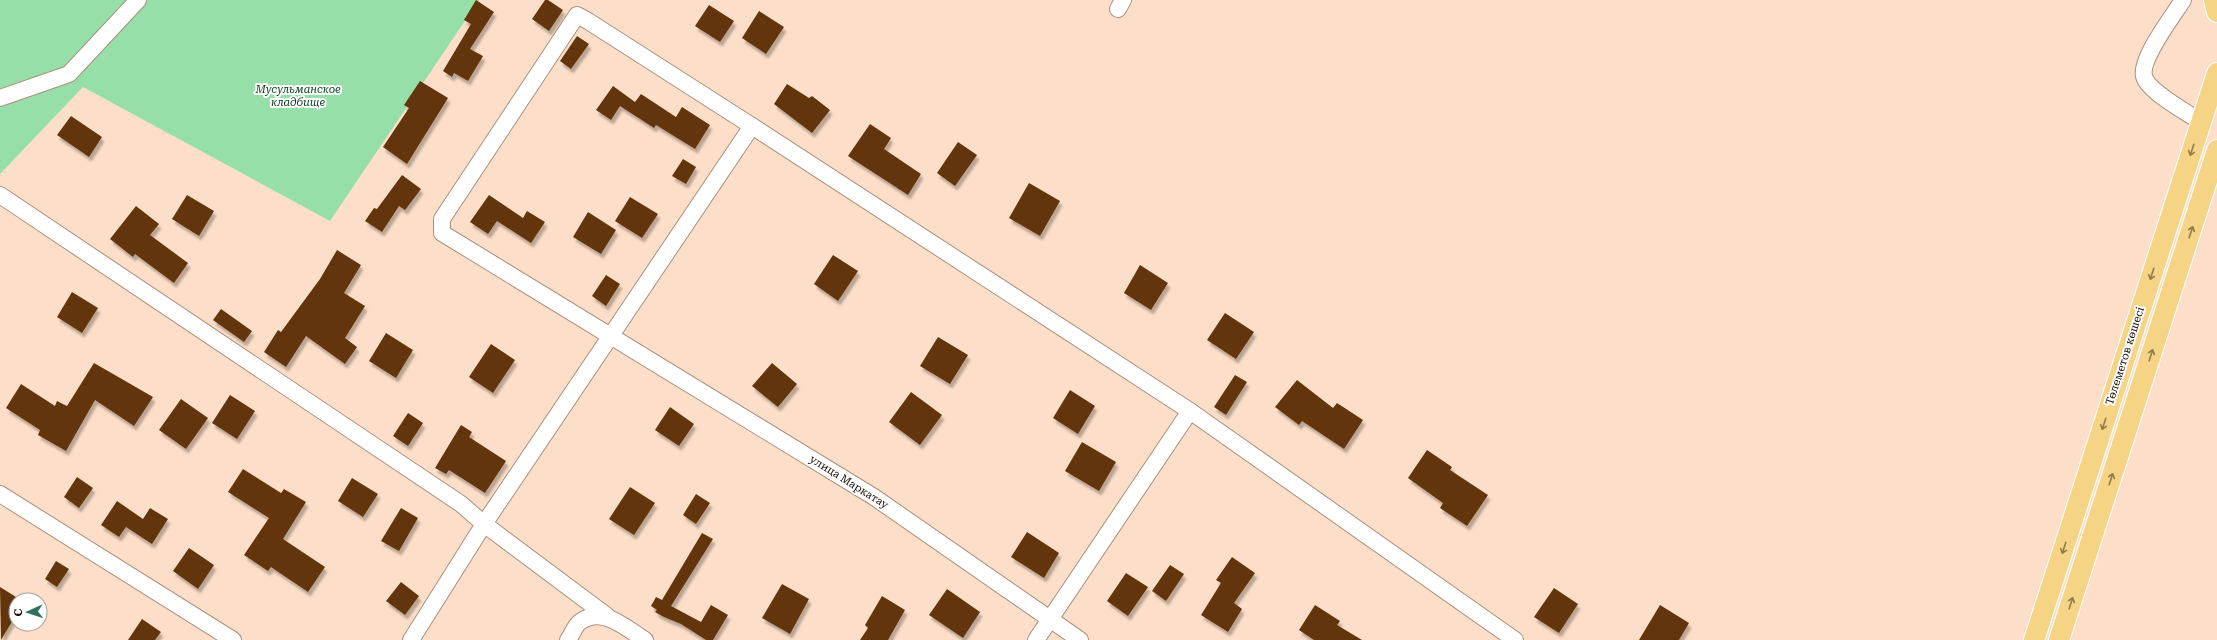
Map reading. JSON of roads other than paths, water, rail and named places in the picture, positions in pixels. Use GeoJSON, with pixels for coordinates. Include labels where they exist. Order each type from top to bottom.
{"type":"FeatureCollection","features":[{"type":"Feature","properties":{"kind":"main road"},"geometry":{"type":"LineString","coordinates":[[2214,0],[2217,12]]}},
{"type":"Feature","properties":{"kind":"main road","name":"Төлеметов көшесі"},"geometry":{"type":"LineString","coordinates":[[2034,640],[2217,73]]}},
{"type":"Feature","properties":{"kind":"main road"},"geometry":{"type":"LineString","coordinates":[[2059,640],[2217,150]]}},
{"type":"Feature","properties":{"kind":"street"},"geometry":{"type":"LineString","coordinates":[[0,98],[69,74],[138,0]]}},
{"type":"Feature","properties":{"kind":"street"},"geometry":{"type":"LineString","coordinates":[[2183,0],[2145,62],[2144,77],[2154,89],[2201,122]]}},
{"type":"Feature","properties":{"kind":"street","name":"улица Маркатау"},"geometry":{"type":"LineString","coordinates":[[752,126],[577,15],[442,219],[442,233],[874,497],[1049,620],[1080,640]]}},
{"type":"Feature","properties":{"kind":"street"},"geometry":{"type":"LineString","coordinates":[[411,640],[484,524],[752,126],[1190,411],[1515,640]]}},
{"type":"Feature","properties":{"kind":"street"},"geometry":{"type":"LineString","coordinates":[[0,194],[455,500],[484,524],[608,616],[644,640]]}},
{"type":"Feature","properties":{"kind":"street"},"geometry":{"type":"LineString","coordinates":[[1036,640],[1190,411]]}},
{"type":"Feature","properties":{"kind":"street"},"geometry":{"type":"LineString","coordinates":[[0,494],[233,640]]}},
{"type":"Feature","properties":{"kind":"street"},"geometry":{"type":"LineString","coordinates":[[568,640],[580,622],[594,616],[608,616]]}},
{"type":"Feature","properties":{"kind":"park label","name":"Мусульманское кладбище"},"geometry":{"type":"Point","coordinates":[298,95]}}]}
